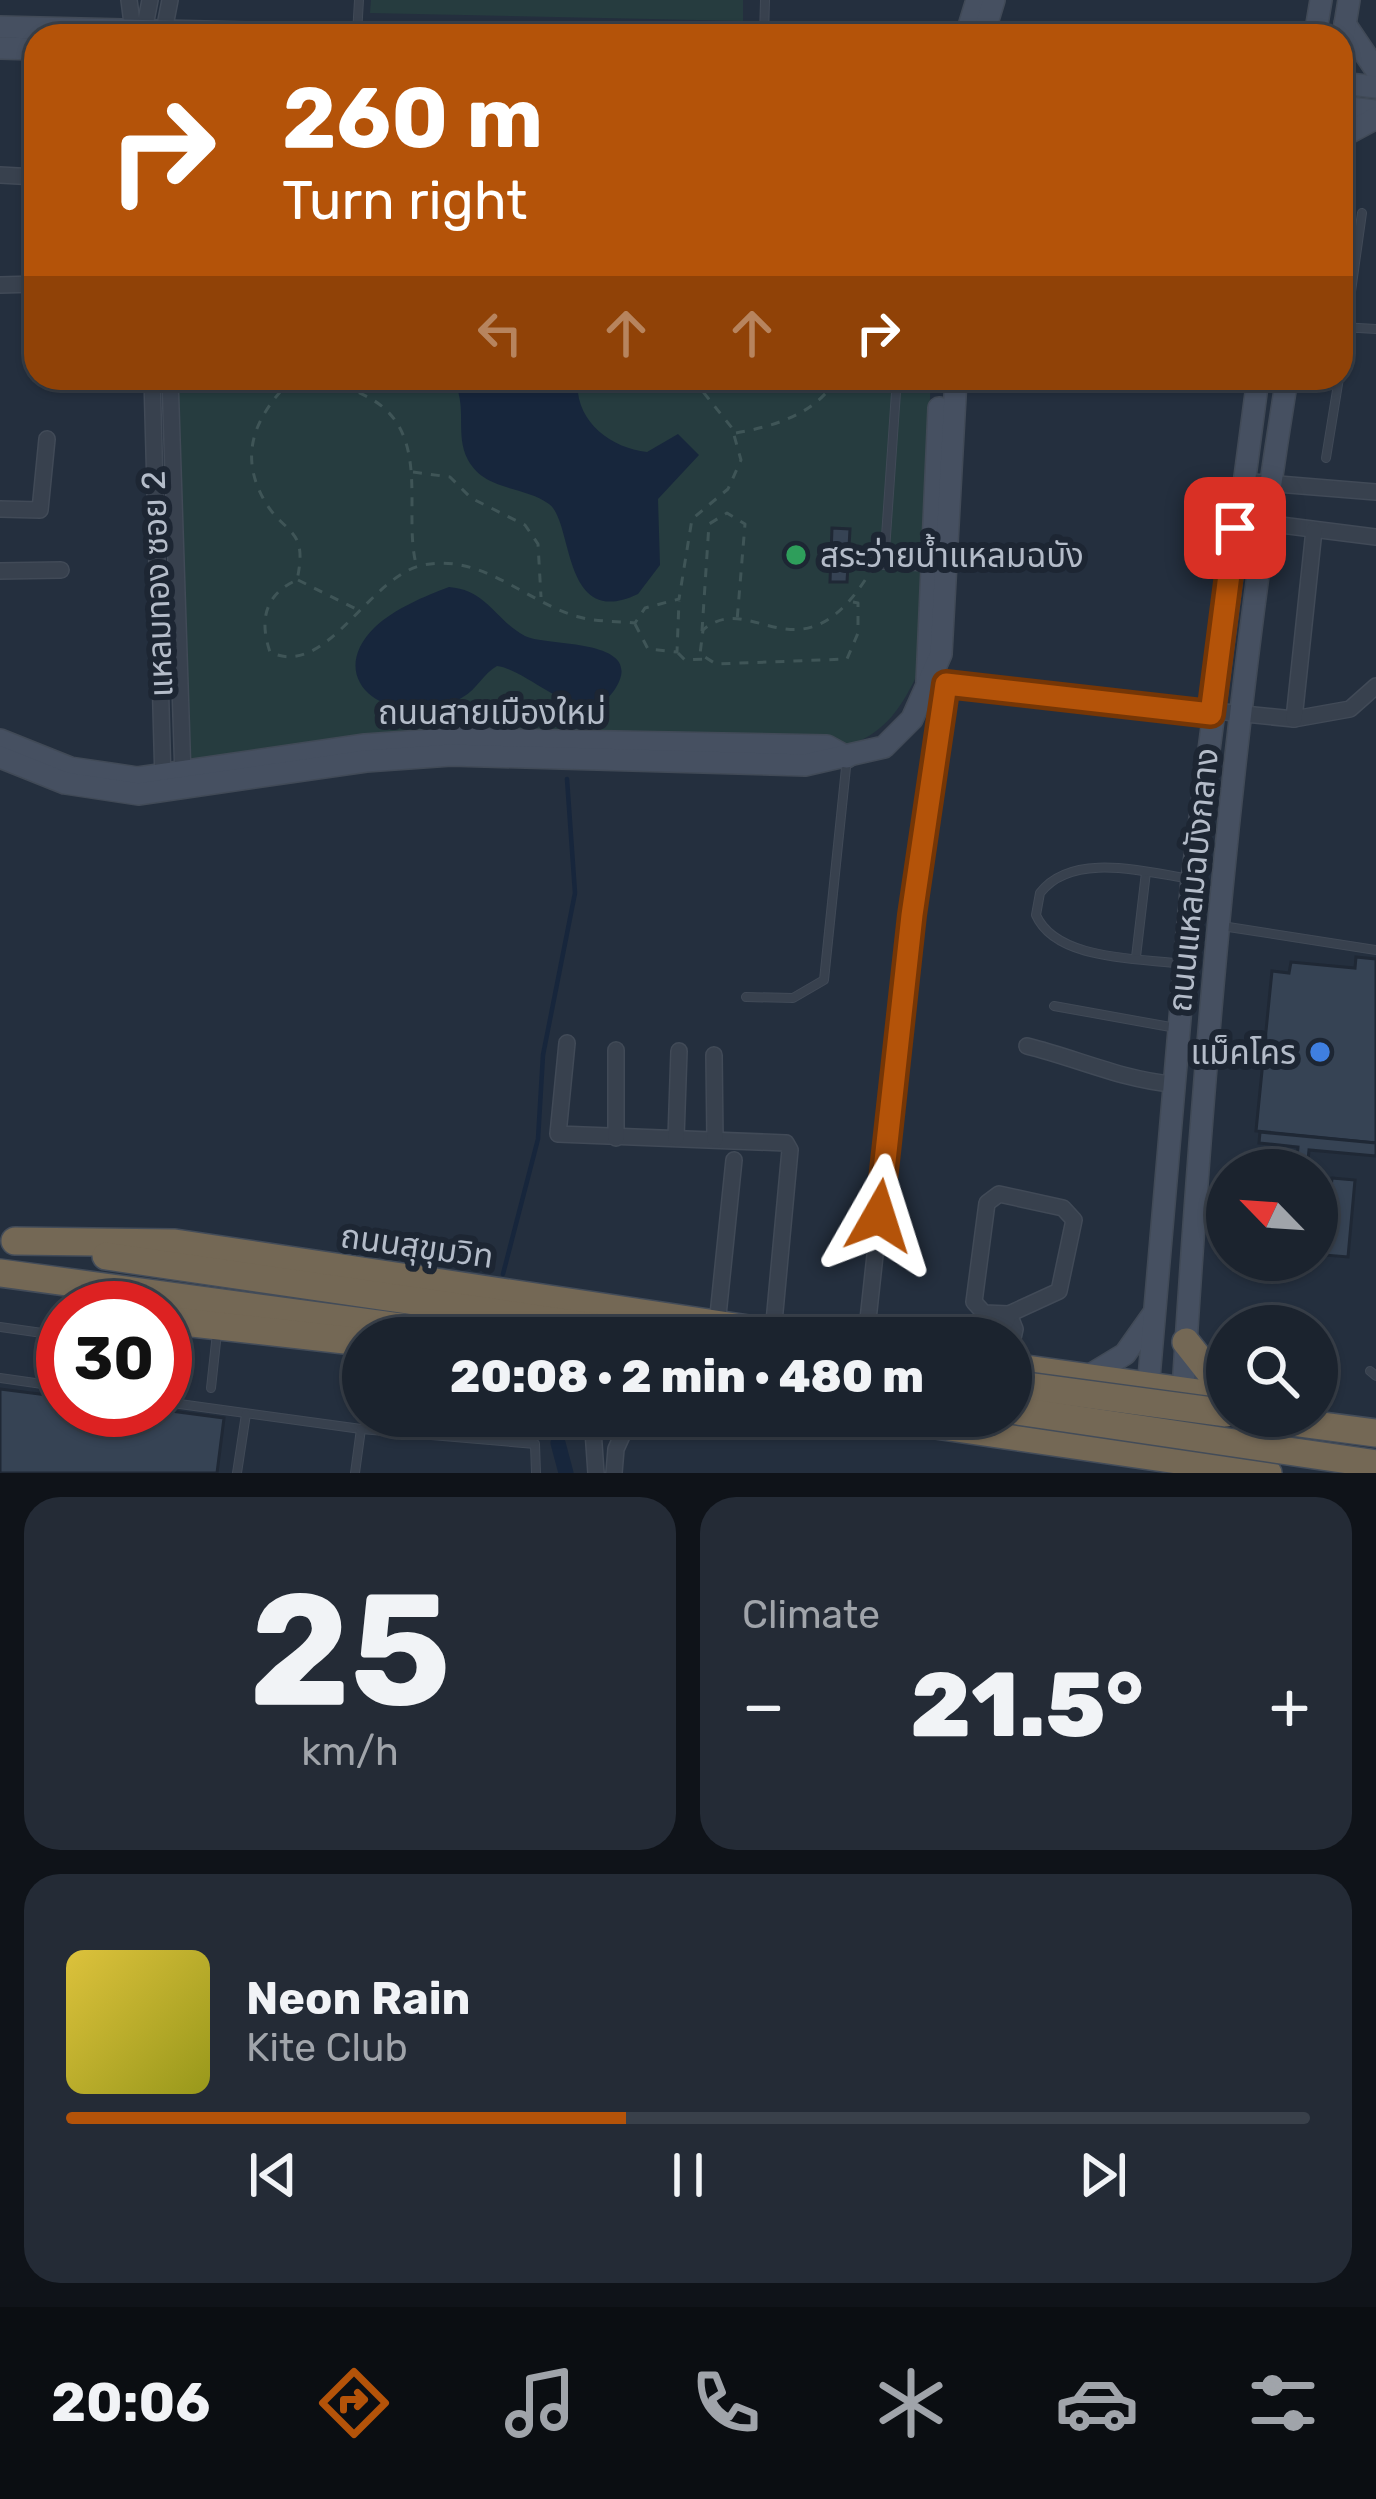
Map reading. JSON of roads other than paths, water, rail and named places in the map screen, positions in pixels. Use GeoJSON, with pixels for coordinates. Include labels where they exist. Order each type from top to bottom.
{"type":"FeatureCollection","features":[{"type":"Feature","properties":{"kind":"highway","name":"ถนนสุขุมวิท"},"geometry":{"type":"LineString","coordinates":[[8,1240],[175,1243],[664,1317]]}},
{"type":"Feature","properties":{"kind":"highway","name":"ถนนสุขุมวิท"},"geometry":{"type":"LineString","coordinates":[[8,1240],[199,1285],[370,1317]]}},
{"type":"Feature","properties":{"kind":"highway","name":"ถนนสุขุมวิท"},"geometry":{"type":"LineString","coordinates":[[4,1274],[199,1285],[488,1317]]}},
{"type":"Feature","properties":{"kind":"highway","name":"ถนนสุขุมวิท"},"geometry":{"type":"LineString","coordinates":[[4,1274],[36,1283]]}},
{"type":"Feature","properties":{"kind":"highway"},"geometry":{"type":"LineString","coordinates":[[192,1323],[342,1340]]}},
{"type":"Feature","properties":{"kind":"highway"},"geometry":{"type":"LineString","coordinates":[[1186,1342],[1206,1368]]}},
{"type":"Feature","properties":{"kind":"highway"},"geometry":{"type":"LineString","coordinates":[[1032,1370],[1206,1394]]}},
{"type":"Feature","properties":{"kind":"highway"},"geometry":{"type":"LineString","coordinates":[[1090,1378],[1120,1394],[1125,1413],[1115,1435],[1096,1455]]}},
{"type":"Feature","properties":{"kind":"highway"},"geometry":{"type":"LineString","coordinates":[[1032,1387],[1206,1411]]}},
{"type":"Feature","properties":{"kind":"highway"},"geometry":{"type":"LineString","coordinates":[[1032,1413],[1376,1464]]}},
{"type":"Feature","properties":{"kind":"highway"},"geometry":{"type":"LineString","coordinates":[[1338,1413],[1376,1418]]}},
{"type":"Feature","properties":{"kind":"highway"},"geometry":{"type":"LineString","coordinates":[[1338,1427],[1376,1432]]}},
{"type":"Feature","properties":{"kind":"highway"},"geometry":{"type":"LineString","coordinates":[[993,1437],[1141,1464],[1261,1472]]}},
{"type":"Feature","properties":{"kind":"highway"},"geometry":{"type":"LineString","coordinates":[[1236,1437],[1238,1451],[1261,1472]]}},
{"type":"Feature","properties":{"kind":"main road"},"geometry":{"type":"LineString","coordinates":[[1345,24],[1349,0]]}},
{"type":"Feature","properties":{"kind":"main road"},"geometry":{"type":"LineString","coordinates":[[1353,36],[1376,70]]}},
{"type":"Feature","properties":{"kind":"main road"},"geometry":{"type":"LineString","coordinates":[[847,757],[884,747],[912,719],[936,683],[941,390]]}},
{"type":"Feature","properties":{"kind":"main road"},"geometry":{"type":"LineString","coordinates":[[938,567],[955,390]]}},
{"type":"Feature","properties":{"kind":"main road","name":"ถนนแหลมฉบังกลาง"},"geometry":{"type":"LineString","coordinates":[[1141,1464],[1192,879],[1256,390]]}},
{"type":"Feature","properties":{"kind":"main road","name":"ถนนแหลมฉบังกลาง"},"geometry":{"type":"LineString","coordinates":[[1192,1468],[1183,1391],[1204,1104],[1265,523],[1286,390]]}},
{"type":"Feature","properties":{"kind":"main road","name":"ถนนสายเมืองใหม่"},"geometry":{"type":"LineString","coordinates":[[0,758],[102,792],[451,739],[710,754],[827,746],[847,757]]}},
{"type":"Feature","properties":{"kind":"main road","name":"ถนนสายเมืองใหม่"},"geometry":{"type":"LineString","coordinates":[[0,740],[104,777],[173,781]]}},
{"type":"Feature","properties":{"kind":"main road"},"geometry":{"type":"LineString","coordinates":[[1171,1093],[1204,1104]]}},
{"type":"Feature","properties":{"kind":"main road"},"geometry":{"type":"LineString","coordinates":[[1090,1378],[1125,1354],[1156,1301],[1190,1294]]}},
{"type":"Feature","properties":{"kind":"street","name":"แหลมทอง ซอย 2"},"geometry":{"type":"LineString","coordinates":[[153,390],[173,781]]}},
{"type":"Feature","properties":{"kind":"street","name":"แหลมทอง ซอย 2"},"geometry":{"type":"LineString","coordinates":[[170,390],[173,781]]}},
{"type":"Feature","properties":{"kind":"street"},"geometry":{"type":"LineString","coordinates":[[0,509],[40,510],[47,439]]}},
{"type":"Feature","properties":{"kind":"street"},"geometry":{"type":"LineString","coordinates":[[1241,481],[1376,493]]}},
{"type":"Feature","properties":{"kind":"street"},"geometry":{"type":"LineString","coordinates":[[1265,523],[1376,537]]}},
{"type":"Feature","properties":{"kind":"street"},"geometry":{"type":"LineString","coordinates":[[1294,719],[1314,530]]}},
{"type":"Feature","properties":{"kind":"street"},"geometry":{"type":"LineString","coordinates":[[0,571],[62,570]]}},
{"type":"Feature","properties":{"kind":"street"},"geometry":{"type":"LineString","coordinates":[[868,1317],[936,683],[1243,718],[1294,719],[1350,709],[1376,686]]}},
{"type":"Feature","properties":{"kind":"street"},"geometry":{"type":"LineString","coordinates":[[567,1043],[558,1134],[776,1139],[790,1150],[789,1317]]}},
{"type":"Feature","properties":{"kind":"street"},"geometry":{"type":"LineString","coordinates":[[1027,1046],[1095,1064],[1171,1093]]}},
{"type":"Feature","properties":{"kind":"street"},"geometry":{"type":"LineString","coordinates":[[616,1050],[616,1138]]}},
{"type":"Feature","properties":{"kind":"street"},"geometry":{"type":"LineString","coordinates":[[676,1138],[679,1052]]}},
{"type":"Feature","properties":{"kind":"street"},"geometry":{"type":"LineString","coordinates":[[714,1055],[715,1139]]}},
{"type":"Feature","properties":{"kind":"street"},"geometry":{"type":"LineString","coordinates":[[718,1317],[734,1160]]}},
{"type":"Feature","properties":{"kind":"street"},"geometry":{"type":"LineString","coordinates":[[1008,1317],[1059,1291],[1074,1220],[1064,1208],[999,1194],[987,1204],[974,1302],[984,1312],[1009,1314]]}},
{"type":"Feature","properties":{"kind":"street"},"geometry":{"type":"LineString","coordinates":[[593,1437],[596,1473]]}},
{"type":"Feature","properties":{"kind":"street"},"geometry":{"type":"LineString","coordinates":[[614,1473],[621,1437]]}},
{"type":"Feature","properties":{"kind":"lane"},"geometry":{"type":"LineString","coordinates":[[1353,270],[1362,213]]}},
{"type":"Feature","properties":{"kind":"lane"},"geometry":{"type":"LineString","coordinates":[[896,390],[884,565],[938,567]]}},
{"type":"Feature","properties":{"kind":"lane"},"geometry":{"type":"LineString","coordinates":[[1326,458],[1337,390]]}},
{"type":"Feature","properties":{"kind":"lane"},"geometry":{"type":"LineString","coordinates":[[746,997],[793,998],[824,980],[847,757]]}},
{"type":"Feature","properties":{"kind":"lane"},"geometry":{"type":"LineString","coordinates":[[1184,964],[1057,940],[1036,914],[1040,893],[1066,872],[1146,872],[1192,879]]}},
{"type":"Feature","properties":{"kind":"lane"},"geometry":{"type":"LineString","coordinates":[[1136,957],[1146,872]]}},
{"type":"Feature","properties":{"kind":"lane"},"geometry":{"type":"LineString","coordinates":[[1220,926],[1376,950]]}},
{"type":"Feature","properties":{"kind":"lane"},"geometry":{"type":"LineString","coordinates":[[1054,1006],[1178,1028]]}},
{"type":"Feature","properties":{"kind":"lane"},"geometry":{"type":"LineString","coordinates":[[1197,1200],[1206,1201]]}},
{"type":"Feature","properties":{"kind":"lane"},"geometry":{"type":"LineString","coordinates":[[212,1388],[218,1326]]}},
{"type":"Feature","properties":{"kind":"lane"},"geometry":{"type":"LineString","coordinates":[[0,1327],[36,1332]]}},
{"type":"Feature","properties":{"kind":"lane"},"geometry":{"type":"LineString","coordinates":[[0,1378],[36,1384]]}},
{"type":"Feature","properties":{"kind":"lane"},"geometry":{"type":"LineString","coordinates":[[192,1406],[342,1427]]}},
{"type":"Feature","properties":{"kind":"lane"},"geometry":{"type":"LineString","coordinates":[[237,1473],[246,1414]]}},
{"type":"Feature","properties":{"kind":"lane"},"geometry":{"type":"LineString","coordinates":[[355,1473],[360,1437]]}},
{"type":"Feature","properties":{"kind":"lane"},"geometry":{"type":"LineString","coordinates":[[454,1437],[535,1444],[536,1473]]}},
{"type":"Feature","properties":{"kind":"water"},"geometry":{"type":"Polygon","coordinates":[[[458,390],[578,390],[581,406],[596,429],[619,445],[647,452],[678,434],[699,455],[658,499],[660,565],[638,594],[613,601],[595,598],[574,570],[549,504],[495,483],[476,470],[464,450],[458,390]]]}},
{"type":"Feature","properties":{"kind":"water"},"geometry":{"type":"Polygon","coordinates":[[[449,587],[473,594],[525,636],[608,653],[619,662],[621,674],[613,692],[601,703],[572,702],[497,666],[468,694],[451,703],[408,708],[375,698],[357,675],[362,644],[391,614],[449,587]]]}},
{"type":"Feature","properties":{"kind":"waterway"},"geometry":{"type":"LineString","coordinates":[[503,1274],[538,1139],[543,1055],[575,893],[567,779]]}},
{"type":"Feature","properties":{"kind":"waterway"},"geometry":{"type":"LineString","coordinates":[[558,1443],[566,1473]]}},
{"type":"Feature","properties":{"kind":"place","name":"สระว่ายน้ำแหลมฉบัง"},"geometry":{"type":"Point","coordinates":[796,555]}},
{"type":"Feature","properties":{"kind":"place","name":"แม็คโคร"},"geometry":{"type":"Point","coordinates":[1320,1052]}}]}
